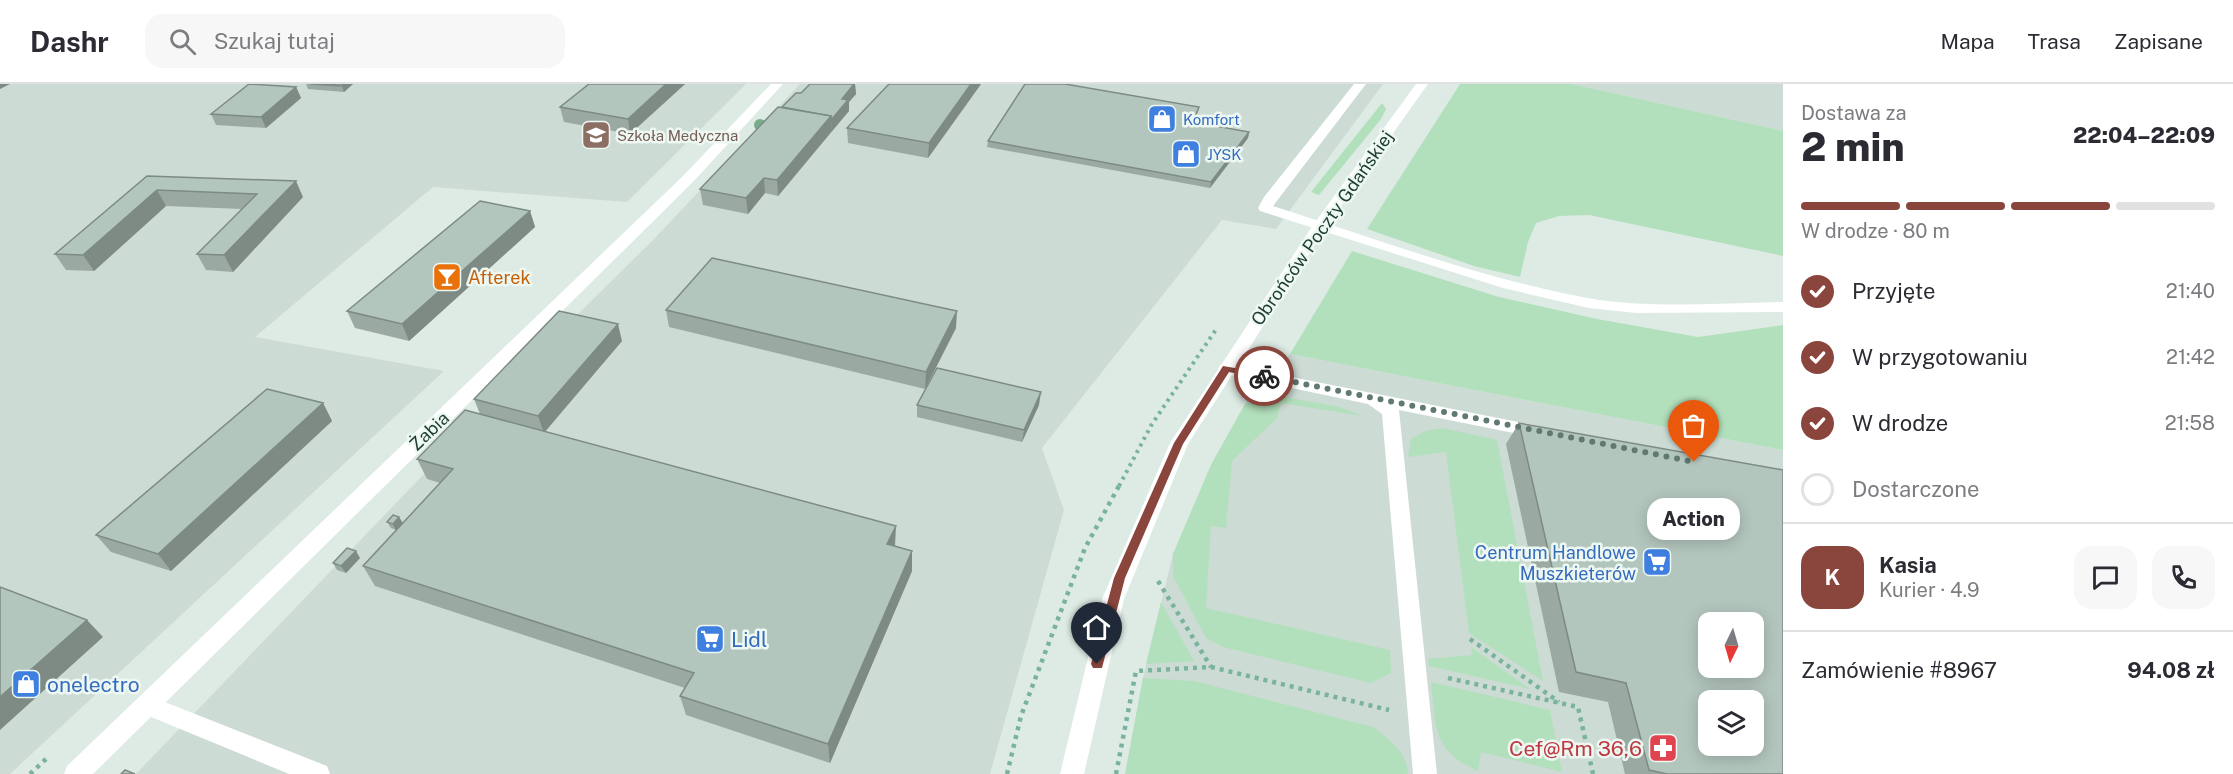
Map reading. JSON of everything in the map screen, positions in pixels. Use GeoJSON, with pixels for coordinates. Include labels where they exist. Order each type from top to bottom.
{"type":"FeatureCollection","features":[{"type":"Feature","properties":{"kind":"street","name":"Żabia"},"geometry":{"type":"LineString","coordinates":[[76,774],[687,180],[777,84]]}},
{"type":"Feature","properties":{"kind":"street"},"geometry":{"type":"LineString","coordinates":[[1360,84],[1265,205],[1270,211],[1508,285],[1588,303],[1636,308],[1783,308]]}},
{"type":"Feature","properties":{"kind":"street","name":"Obrońców Poczty Gdańskiej"},"geometry":{"type":"LineString","coordinates":[[1072,774],[1113,599],[1179,443],[1320,225],[1422,84]]}},
{"type":"Feature","properties":{"kind":"street"},"geometry":{"type":"LineString","coordinates":[[1226,369],[1553,435]]}},
{"type":"Feature","properties":{"kind":"street"},"geometry":{"type":"LineString","coordinates":[[1358,396],[1384,405],[1389,409],[1393,421],[1425,774]]}},
{"type":"Feature","properties":{"kind":"street"},"geometry":{"type":"LineString","coordinates":[[147,705],[318,774]]}},
{"type":"Feature","properties":{"kind":"path"},"geometry":{"type":"LineString","coordinates":[[1007,774],[1021,716],[1086,548],[1152,424],[1217,328]]}},
{"type":"Feature","properties":{"kind":"path"},"geometry":{"type":"LineString","coordinates":[[1158,581],[1211,667]]}},
{"type":"Feature","properties":{"kind":"path"},"geometry":{"type":"LineString","coordinates":[[1470,639],[1562,704]]}},
{"type":"Feature","properties":{"kind":"path"},"geometry":{"type":"LineString","coordinates":[[1116,774],[1136,671],[1211,667],[1419,718]]}},
{"type":"Feature","properties":{"kind":"path"},"geometry":{"type":"LineString","coordinates":[[1415,670],[1578,707],[1593,774]]}},
{"type":"Feature","properties":{"kind":"shaded area"},"geometry":{"type":"Polygon","coordinates":[[[0,84],[746,84],[627,202],[433,187],[255,337],[444,371],[10,774],[0,774],[0,84]]]}},
{"type":"Feature","properties":{"kind":"shaded area"},"geometry":{"type":"Polygon","coordinates":[[[800,84],[1383,84],[1276,229],[1222,220],[1042,448],[1064,510],[990,774],[136,774],[564,328],[655,238],[800,84]]]}},
{"type":"Feature","properties":{"kind":"shaded area"},"geometry":{"type":"Polygon","coordinates":[[[1572,84],[1783,84],[1783,131],[1572,84]]]}},
{"type":"Feature","properties":{"kind":"shaded area"},"geometry":{"type":"Polygon","coordinates":[[[1290,354],[1783,450],[1783,774],[1125,774],[1143,678],[1173,554],[1211,465],[1245,404],[1290,354]]]}},
{"type":"Feature","properties":{"kind":"green space"},"geometry":{"type":"Polygon","coordinates":[[[1460,84],[1572,84],[1783,131],[1783,256],[1589,215],[1559,216],[1536,223],[1528,242],[1520,277],[1474,266],[1367,229],[1460,84]]]}},
{"type":"Feature","properties":{"kind":"green space"},"geometry":{"type":"Polygon","coordinates":[[[1382,103],[1386,109],[1381,119],[1319,195],[1311,192],[1382,103]]]}},
{"type":"Feature","properties":{"kind":"green space"},"geometry":{"type":"Polygon","coordinates":[[[1352,251],[1499,297],[1597,319],[1698,337],[1783,325],[1783,450],[1290,354],[1352,251]]]}},
{"type":"Feature","properties":{"kind":"green space"},"geometry":{"type":"Polygon","coordinates":[[[1286,397],[1340,407],[1363,416],[1281,403],[1277,418],[1232,461],[1226,528],[1211,526],[1206,608],[1390,650],[1391,673],[1371,683],[1223,647],[1206,638],[1173,576],[1173,554],[1211,465],[1245,404],[1286,397]]]}},
{"type":"Feature","properties":{"kind":"green space"},"geometry":{"type":"Polygon","coordinates":[[[1443,428],[1497,440],[1543,681],[1469,633],[1446,452],[1408,457],[1411,439],[1425,431],[1443,428]]]}},
{"type":"Feature","properties":{"kind":"green space"},"geometry":{"type":"Polygon","coordinates":[[[1161,602],[1194,661],[1146,664],[1161,602]]]}},
{"type":"Feature","properties":{"kind":"green space"},"geometry":{"type":"Polygon","coordinates":[[[1471,647],[1530,689],[1429,666],[1428,659],[1472,655],[1471,647]]]}},
{"type":"Feature","properties":{"kind":"green space"},"geometry":{"type":"Polygon","coordinates":[[[1143,678],[1194,681],[1373,727],[1391,741],[1401,753],[1408,774],[1125,774],[1143,678]]]}},
{"type":"Feature","properties":{"kind":"green space"},"geometry":{"type":"Polygon","coordinates":[[[1431,682],[1550,710],[1562,772],[1481,752],[1478,771],[1463,763],[1444,746],[1439,736],[1431,682]]]}},
{"type":"Feature","properties":{"kind":"building"},"geometry":{"type":"Polygon","coordinates":[[[249,84],[296,87],[261,117],[211,114],[249,84]]]}},
{"type":"Feature","properties":{"kind":"building"},"geometry":{"type":"Polygon","coordinates":[[[310,84],[344,84],[342,86],[310,84]]]}},
{"type":"Feature","properties":{"kind":"building"},"geometry":{"type":"Polygon","coordinates":[[[589,84],[666,84],[628,119],[560,107],[589,84]]]}},
{"type":"Feature","properties":{"kind":"building"},"geometry":{"type":"Polygon","coordinates":[[[810,84],[854,84],[842,99],[848,100],[831,120],[831,116],[782,107],[796,93],[801,93],[810,84]]]}},
{"type":"Feature","properties":{"kind":"building"},"geometry":{"type":"Polygon","coordinates":[[[889,84],[971,84],[929,143],[847,128],[889,84]]]}},
{"type":"Feature","properties":{"kind":"building"},"geometry":{"type":"Polygon","coordinates":[[[1025,84],[1065,84],[1199,107],[1193,122],[1249,132],[1211,182],[988,141],[1025,84]]]}},
{"type":"Feature","properties":{"kind":"building"},"geometry":{"type":"Polygon","coordinates":[[[778,107],[831,116],[777,180],[764,178],[746,198],[700,189],[778,107]]]}},
{"type":"Feature","properties":{"kind":"building"},"geometry":{"type":"Polygon","coordinates":[[[147,176],[296,181],[224,255],[197,254],[257,194],[157,190],[83,255],[55,254],[147,176]]]}},
{"type":"Feature","properties":{"kind":"building"},"geometry":{"type":"Polygon","coordinates":[[[480,201],[530,211],[402,324],[347,311],[480,201]]]}},
{"type":"Feature","properties":{"kind":"building"},"geometry":{"type":"Polygon","coordinates":[[[712,258],[957,311],[926,372],[666,310],[712,258]]]}},
{"type":"Feature","properties":{"kind":"building"},"geometry":{"type":"Polygon","coordinates":[[[559,311],[618,324],[538,416],[474,399],[559,311]]]}},
{"type":"Feature","properties":{"kind":"building"},"geometry":{"type":"Polygon","coordinates":[[[937,368],[1041,392],[1024,430],[917,405],[937,368]]]}},
{"type":"Feature","properties":{"kind":"building"},"geometry":{"type":"Polygon","coordinates":[[[267,389],[323,403],[158,554],[96,535],[267,389]]]}},
{"type":"Feature","properties":{"kind":"building","name":"Lidl"},"geometry":{"type":"Polygon","coordinates":[[[465,410],[896,526],[887,544],[912,551],[828,744],[680,696],[694,673],[363,566],[453,469],[417,459],[465,410]]]}},
{"type":"Feature","properties":{"kind":"building","name":"Centrum Handlowe Muszkieterów"},"geometry":{"type":"Polygon","coordinates":[[[1519,423],[1783,470],[1783,774],[1667,774],[1649,770],[1626,683],[1576,672],[1519,423]]]}},
{"type":"Feature","properties":{"kind":"building"},"geometry":{"type":"Polygon","coordinates":[[[393,515],[399,517],[393,524],[387,522],[393,515]]]}},
{"type":"Feature","properties":{"kind":"building"},"geometry":{"type":"Polygon","coordinates":[[[347,548],[356,551],[341,566],[333,563],[347,548]]]}},
{"type":"Feature","properties":{"kind":"building"},"geometry":{"type":"Polygon","coordinates":[[[0,587],[87,620],[0,697],[0,587]]]}},
{"type":"Feature","properties":{"kind":"building"},"geometry":{"type":"Polygon","coordinates":[[[125,770],[135,774],[121,774],[125,770]]]}},
{"type":"Feature","properties":{"kind":"way so far"},"geometry":{"type":"LineString","coordinates":[[1264,376],[1694,462]]}},
{"type":"Feature","properties":{"kind":"place","name":"Komfort"},"geometry":{"type":"Point","coordinates":[1162,119]}},
{"type":"Feature","properties":{"kind":"place","name":"Szkoła Medyczna"},"geometry":{"type":"Point","coordinates":[596,135]}},
{"type":"Feature","properties":{"kind":"place","name":"JYSK"},"geometry":{"type":"Point","coordinates":[1186,154]}},
{"type":"Feature","properties":{"kind":"place","name":"Afterek"},"geometry":{"type":"Point","coordinates":[447,277]}},
{"type":"Feature","properties":{"kind":"place","name":"Action"},"geometry":{"type":"Point","coordinates":[1694,462]}},
{"type":"Feature","properties":{"kind":"place","name":"Centrum Handlowe Muszkieterów"},"geometry":{"type":"Point","coordinates":[1657,562]}},
{"type":"Feature","properties":{"kind":"place","name":"Lidl"},"geometry":{"type":"Point","coordinates":[710,639]}},
{"type":"Feature","properties":{"kind":"place","name":"onelectro"},"geometry":{"type":"Point","coordinates":[26,684]}},
{"type":"Feature","properties":{"kind":"place","name":"Cef@Rm 36,6"},"geometry":{"type":"Point","coordinates":[1663,748]}},
{"type":"Feature","properties":{"kind":"route"},"geometry":{"type":"LineString","coordinates":[[1097,664],[1120,578],[1179,443],[1226,369],[1264,376]]}}]}
